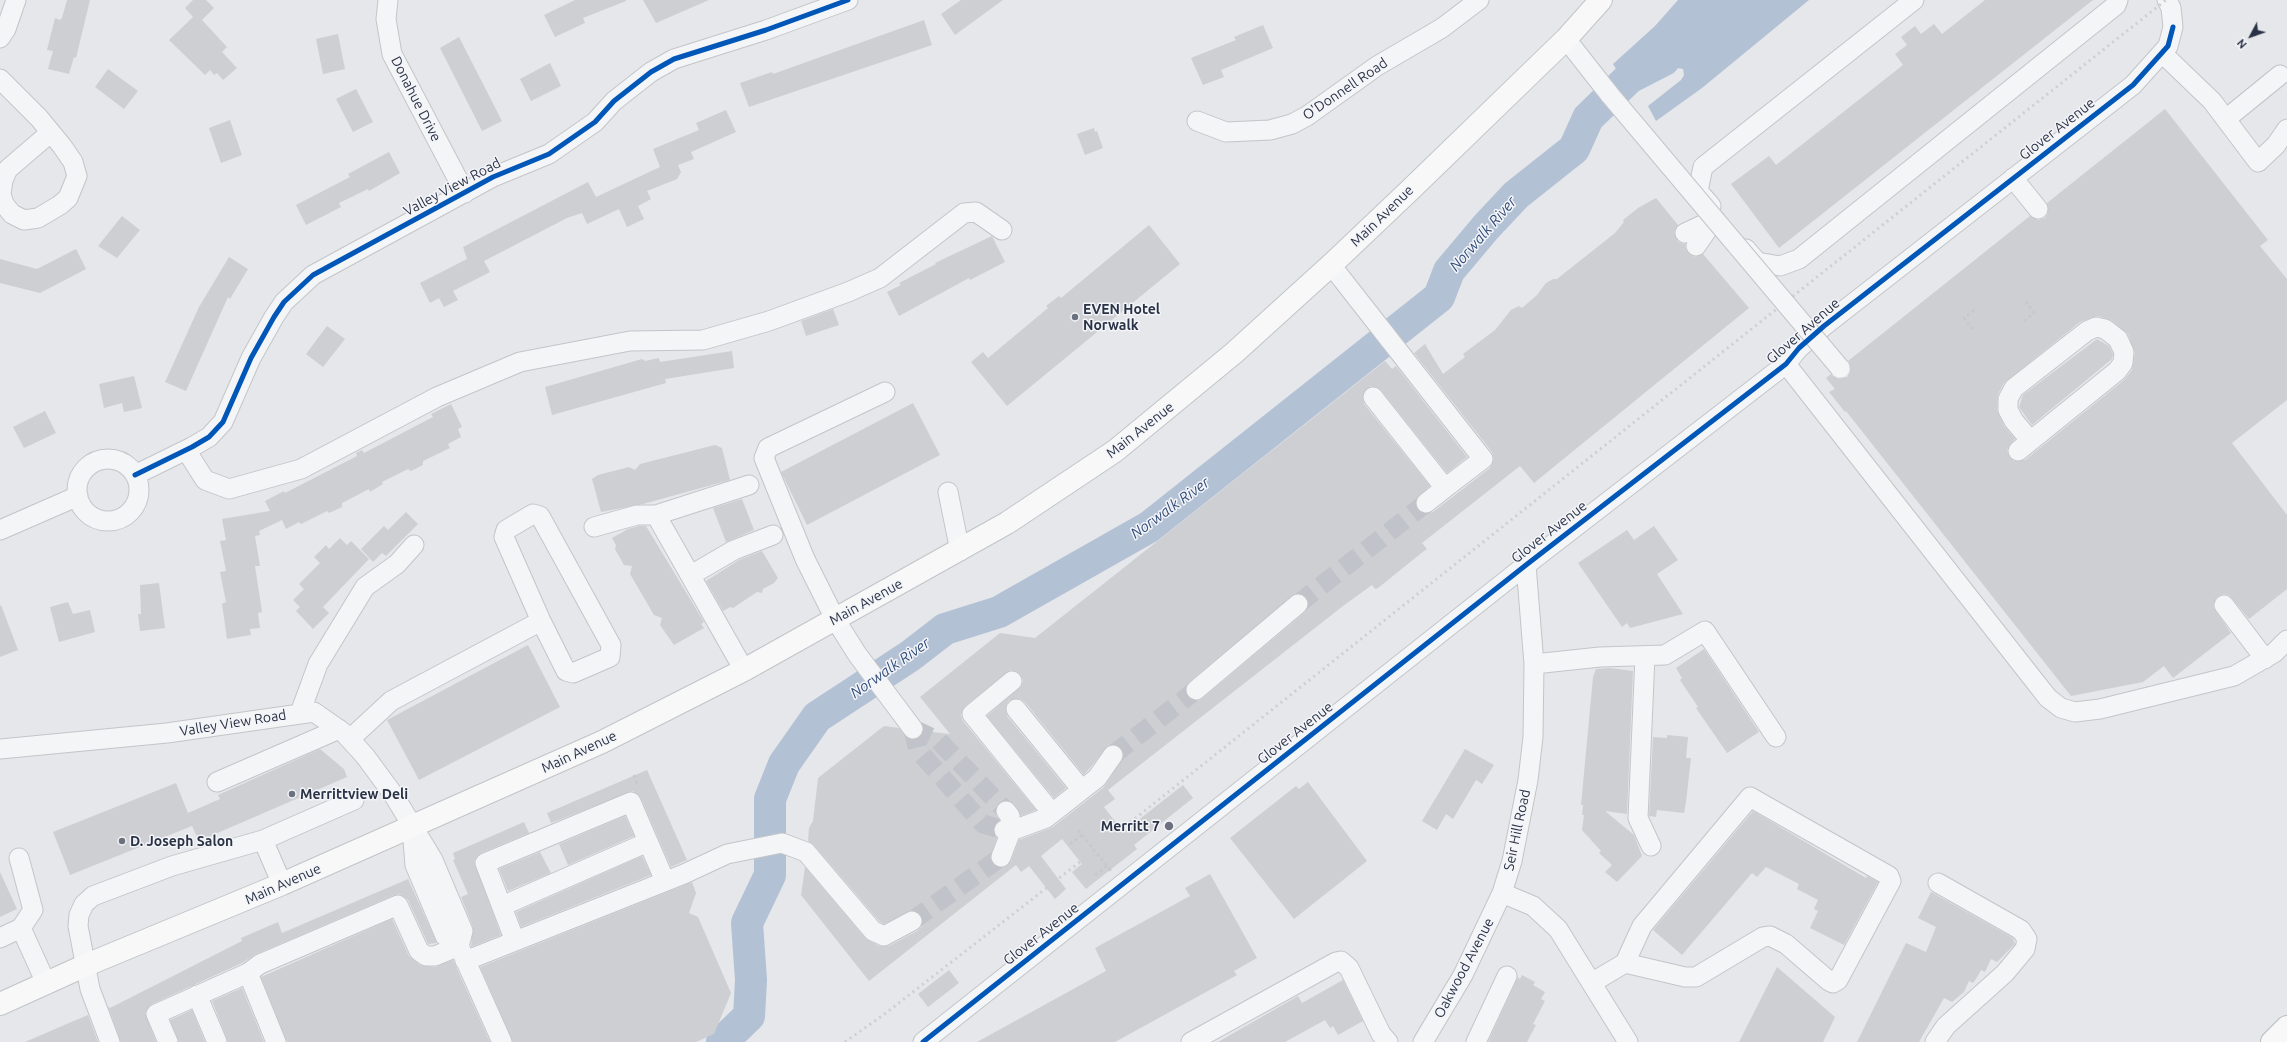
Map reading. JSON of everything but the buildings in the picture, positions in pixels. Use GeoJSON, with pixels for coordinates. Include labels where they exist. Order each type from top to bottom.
{"type":"FeatureCollection","features":[{"type":"Feature","properties":{"kind":"main road","name":"Main Avenue"},"geometry":{"type":"LineString","coordinates":[[0,1004],[84,966],[282,884],[602,742],[744,670],[960,551],[1040,502],[1120,446],[1228,358],[1331,265],[1566,38],[1601,0]]}},
{"type":"Feature","properties":{"kind":"main road"},"geometry":{"type":"LineString","coordinates":[[2272,1042],[2287,1027]]}},
{"type":"Feature","properties":{"kind":"street"},"geometry":{"type":"LineString","coordinates":[[0,38],[6,29],[16,0]]}},
{"type":"Feature","properties":{"kind":"street","name":"Donahue Drive"},"geometry":{"type":"LineString","coordinates":[[388,0],[386,19],[392,54],[465,194]]}},
{"type":"Feature","properties":{"kind":"street","name":"Valley View Road"},"geometry":{"type":"LineString","coordinates":[[137,479],[209,437],[223,422],[255,351],[284,302],[297,288],[313,275],[465,194],[493,177],[549,154],[594,122],[614,101],[645,76],[674,59],[766,30],[848,0]]}},
{"type":"Feature","properties":{"kind":"street","name":"O'Donnell Road"},"geometry":{"type":"LineString","coordinates":[[1197,121],[1226,132],[1270,130],[1292,124],[1307,116],[1377,66],[1442,28],[1480,0]]}},
{"type":"Feature","properties":{"kind":"street"},"geometry":{"type":"LineString","coordinates":[[1914,0],[1703,167],[1698,191],[1757,262],[1780,266],[1799,259],[2116,5],[2118,0]]}},
{"type":"Feature","properties":{"kind":"street","name":"Glover Avenue"},"geometry":{"type":"LineString","coordinates":[[923,1042],[1526,565],[1786,364],[1799,348],[1824,326],[2133,85],[2168,46],[2173,28],[2171,8],[2167,0]]}},
{"type":"Feature","properties":{"kind":"street"},"geometry":{"type":"LineString","coordinates":[[1566,38],[1610,95],[1840,368]]}},
{"type":"Feature","properties":{"kind":"street"},"geometry":{"type":"LineString","coordinates":[[2162,53],[2212,101],[2258,162],[2276,145],[2287,129]]}},
{"type":"Feature","properties":{"kind":"street"},"geometry":{"type":"LineString","coordinates":[[2226,119],[2280,75]]}},
{"type":"Feature","properties":{"kind":"street"},"geometry":{"type":"LineString","coordinates":[[0,79],[50,133],[73,162],[77,176],[74,187],[60,205],[38,218],[24,220],[12,214],[4,204],[1,194],[3,180],[8,170],[50,133]]}},
{"type":"Feature","properties":{"kind":"street"},"geometry":{"type":"LineString","coordinates":[[2013,178],[2038,209]]}},
{"type":"Feature","properties":{"kind":"street"},"geometry":{"type":"LineString","coordinates":[[186,450],[205,480],[229,489],[301,469],[437,397],[520,362],[630,341],[703,340],[769,321],[848,292],[880,278],[964,212],[976,212],[1002,230]]}},
{"type":"Feature","properties":{"kind":"street"},"geometry":{"type":"LineString","coordinates":[[1690,239],[1715,219]]}},
{"type":"Feature","properties":{"kind":"street"},"geometry":{"type":"LineString","coordinates":[[1331,265],[1483,459],[1426,502]]}},
{"type":"Feature","properties":{"kind":"street"},"geometry":{"type":"LineString","coordinates":[[2096,327],[2105,329],[2118,339],[2124,352],[2123,363],[2117,371],[2024,446],[2008,410],[2008,399],[2014,388],[2086,331],[2096,327]]}},
{"type":"Feature","properties":{"kind":"street"},"geometry":{"type":"LineString","coordinates":[[1786,364],[2048,698],[2061,708],[2075,712],[2100,708],[2234,676],[2265,659],[2287,640]]}},
{"type":"Feature","properties":{"kind":"street"},"geometry":{"type":"LineString","coordinates":[[885,392],[768,448],[764,458],[805,559],[835,619],[857,654],[913,729]]}},
{"type":"Feature","properties":{"kind":"street"},"geometry":{"type":"LineString","coordinates":[[1373,397],[1446,488]]}},
{"type":"Feature","properties":{"kind":"street"},"geometry":{"type":"LineString","coordinates":[[102,460],[118,460],[130,468],[137,479],[139,493],[131,511],[114,520],[105,520],[87,512],[78,496],[79,480],[88,467],[95,462],[102,460]]}},
{"type":"Feature","properties":{"kind":"street"},"geometry":{"type":"LineString","coordinates":[[594,527],[637,515],[656,515],[749,485]]}},
{"type":"Feature","properties":{"kind":"street"},"geometry":{"type":"LineString","coordinates":[[948,492],[960,551]]}},
{"type":"Feature","properties":{"kind":"street"},"geometry":{"type":"LineString","coordinates":[[0,530],[78,496]]}},
{"type":"Feature","properties":{"kind":"street"},"geometry":{"type":"LineString","coordinates":[[533,514],[540,516],[611,645],[610,657],[573,673],[566,671],[541,621],[504,538],[506,530],[533,514]]}},
{"type":"Feature","properties":{"kind":"street"},"geometry":{"type":"LineString","coordinates":[[656,515],[744,670]]}},
{"type":"Feature","properties":{"kind":"street"},"geometry":{"type":"LineString","coordinates":[[691,575],[734,550],[773,535]]}},
{"type":"Feature","properties":{"kind":"street"},"geometry":{"type":"LineString","coordinates":[[300,713],[318,664],[366,587],[397,564],[414,545]]}},
{"type":"Feature","properties":{"kind":"street","name":"Seir Hill Road"},"geometry":{"type":"LineString","coordinates":[[1502,893],[1512,861],[1528,780],[1533,737],[1534,664],[1526,565]]}},
{"type":"Feature","properties":{"kind":"street"},"geometry":{"type":"LineString","coordinates":[[1196,690],[1298,604]]}},
{"type":"Feature","properties":{"kind":"street"},"geometry":{"type":"LineString","coordinates":[[2224,605],[2265,659]]}},
{"type":"Feature","properties":{"kind":"street"},"geometry":{"type":"LineString","coordinates":[[217,782],[345,734],[391,701],[541,621]]}},
{"type":"Feature","properties":{"kind":"street"},"geometry":{"type":"LineString","coordinates":[[1534,664],[1600,657],[1665,655],[1705,631],[1776,737]]}},
{"type":"Feature","properties":{"kind":"street"},"geometry":{"type":"LineString","coordinates":[[1645,656],[1638,818],[1651,846]]}},
{"type":"Feature","properties":{"kind":"street"},"geometry":{"type":"LineString","coordinates":[[1012,681],[972,714],[1052,813]]}},
{"type":"Feature","properties":{"kind":"street"},"geometry":{"type":"LineString","coordinates":[[1016,708],[1082,790]]}},
{"type":"Feature","properties":{"kind":"street","name":"Valley View Road"},"geometry":{"type":"LineString","coordinates":[[0,749],[167,734],[314,712],[345,734],[379,774],[412,826]]}},
{"type":"Feature","properties":{"kind":"street"},"geometry":{"type":"LineString","coordinates":[[1007,830],[1046,818],[1096,778],[1113,755]]}},
{"type":"Feature","properties":{"kind":"street"},"geometry":{"type":"LineString","coordinates":[[1593,982],[1625,963],[1642,926],[1750,797],[1889,876],[1892,881],[1838,980],[1833,983],[1786,944],[1770,936],[1763,937],[1696,977],[1685,977],[1625,963]]}},
{"type":"Feature","properties":{"kind":"street"},"geometry":{"type":"LineString","coordinates":[[110,1042],[92,996],[84,966],[78,926],[79,915],[84,904],[93,896],[172,866],[263,840],[354,800]]}},
{"type":"Feature","properties":{"kind":"street"},"geometry":{"type":"LineString","coordinates":[[515,941],[485,864],[631,802],[664,881]]}},
{"type":"Feature","properties":{"kind":"street"},"geometry":{"type":"LineString","coordinates":[[1001,857],[1010,816],[1006,811]]}},
{"type":"Feature","properties":{"kind":"street"},"geometry":{"type":"LineString","coordinates":[[412,826],[415,865],[445,936],[462,954],[502,1042]]}},
{"type":"Feature","properties":{"kind":"street"},"geometry":{"type":"LineString","coordinates":[[263,840],[282,884]]}},
{"type":"Feature","properties":{"kind":"street"},"geometry":{"type":"LineString","coordinates":[[502,906],[648,842]]}},
{"type":"Feature","properties":{"kind":"street"},"geometry":{"type":"LineString","coordinates":[[168,1042],[156,1014],[248,973],[260,964],[398,905],[419,951],[426,956],[462,954],[515,941],[684,874],[727,854],[782,843],[806,852],[874,932],[884,936],[912,921]]}},
{"type":"Feature","properties":{"kind":"street"},"geometry":{"type":"LineString","coordinates":[[0,938],[21,928],[32,910],[19,858]]}},
{"type":"Feature","properties":{"kind":"street"},"geometry":{"type":"LineString","coordinates":[[1935,1042],[1946,1026],[2005,973],[2025,949],[2027,939],[2021,930],[1938,883]]}},
{"type":"Feature","properties":{"kind":"street"},"geometry":{"type":"LineString","coordinates":[[1502,893],[1533,906],[1551,922],[1593,982],[1628,1042]]}},
{"type":"Feature","properties":{"kind":"street","name":"Oakwood Avenue"},"geometry":{"type":"LineString","coordinates":[[1423,1042],[1463,975],[1502,893]]}},
{"type":"Feature","properties":{"kind":"street"},"geometry":{"type":"LineString","coordinates":[[21,928],[46,983]]}},
{"type":"Feature","properties":{"kind":"street"},"geometry":{"type":"LineString","coordinates":[[1191,1042],[1336,962],[1341,961],[1349,968],[1380,1040]]}},
{"type":"Feature","properties":{"kind":"street"},"geometry":{"type":"LineString","coordinates":[[248,973],[276,1042]]}},
{"type":"Feature","properties":{"kind":"street"},"geometry":{"type":"LineString","coordinates":[[1476,1042],[1507,976]]}},
{"type":"Feature","properties":{"kind":"street"},"geometry":{"type":"LineString","coordinates":[[198,995],[217,1042]]}},
{"type":"Feature","properties":{"kind":"path"},"geometry":{"type":"LineString","coordinates":[[2024,299],[2034,313],[2024,321]]}},
{"type":"Feature","properties":{"kind":"path"},"geometry":{"type":"LineString","coordinates":[[1973,329],[1964,318],[1974,310]]}},
{"type":"Feature","properties":{"kind":"path"},"geometry":{"type":"LineString","coordinates":[[1077,828],[1107,866],[1095,875]]}},
{"type":"Feature","properties":{"kind":"path"},"geometry":{"type":"LineString","coordinates":[[1070,844],[1082,834]]}},
{"type":"Feature","properties":{"kind":"water"},"geometry":{"type":"Polygon","coordinates":[[[1678,0],[1809,0],[1702,88],[1656,121],[1648,106],[1681,80],[1684,75],[1683,69],[1677,68],[1629,89],[1613,64],[1655,26],[1678,0]]]}},
{"type":"Feature","properties":{"kind":"waterway","name":"Norwalk River"},"geometry":{"type":"LineString","coordinates":[[722,1042],[749,1016],[751,980],[747,923],[770,875],[770,799],[784,764],[817,717],[910,656],[945,629],[999,612],[1149,527],[1439,297],[1449,271],[1486,227],[1516,195],[1574,149],[1588,118],[1629,78],[1664,60]]}},
{"type":"Feature","properties":{"kind":"tunnel"},"geometry":{"type":"LineString","coordinates":[[1298,604],[1426,503]]}},
{"type":"Feature","properties":{"kind":"tunnel"},"geometry":{"type":"LineString","coordinates":[[1113,755],[1196,690]]}},
{"type":"Feature","properties":{"kind":"tunnel"},"geometry":{"type":"LineString","coordinates":[[913,729],[918,750],[983,824],[1004,830]]}},
{"type":"Feature","properties":{"kind":"tunnel"},"geometry":{"type":"LineString","coordinates":[[913,729],[939,741],[1006,811]]}},
{"type":"Feature","properties":{"kind":"tunnel"},"geometry":{"type":"LineString","coordinates":[[912,921],[1001,857]]}},
{"type":"Feature","properties":{"kind":"railway"},"geometry":{"type":"LineString","coordinates":[[845,1042],[886,1013],[1094,851],[2166,0]]}},
{"type":"Feature","properties":{"kind":"cycle path"},"geometry":{"type":"LineString","coordinates":[[135,475],[209,437],[223,422],[251,358],[274,317],[284,302],[313,275],[493,177],[549,154],[595,122],[614,101],[651,72],[674,59],[766,30],[848,0]]}},
{"type":"Feature","properties":{"kind":"cycle path"},"geometry":{"type":"LineString","coordinates":[[923,1042],[1526,565],[1786,364],[1799,348],[1824,326],[2133,85],[2168,46],[2173,27]]}},
{"type":"Feature","properties":{"kind":"place","name":"EVEN Hotel Norwalk"},"geometry":{"type":"Point","coordinates":[1075,317]}},
{"type":"Feature","properties":{"kind":"place","name":"Merrittview Deli"},"geometry":{"type":"Point","coordinates":[292,794]}},
{"type":"Feature","properties":{"kind":"place","name":"Merritt 7"},"geometry":{"type":"Point","coordinates":[1169,826]}},
{"type":"Feature","properties":{"kind":"place","name":"D. Joseph Salon"},"geometry":{"type":"Point","coordinates":[122,841]}}]}
